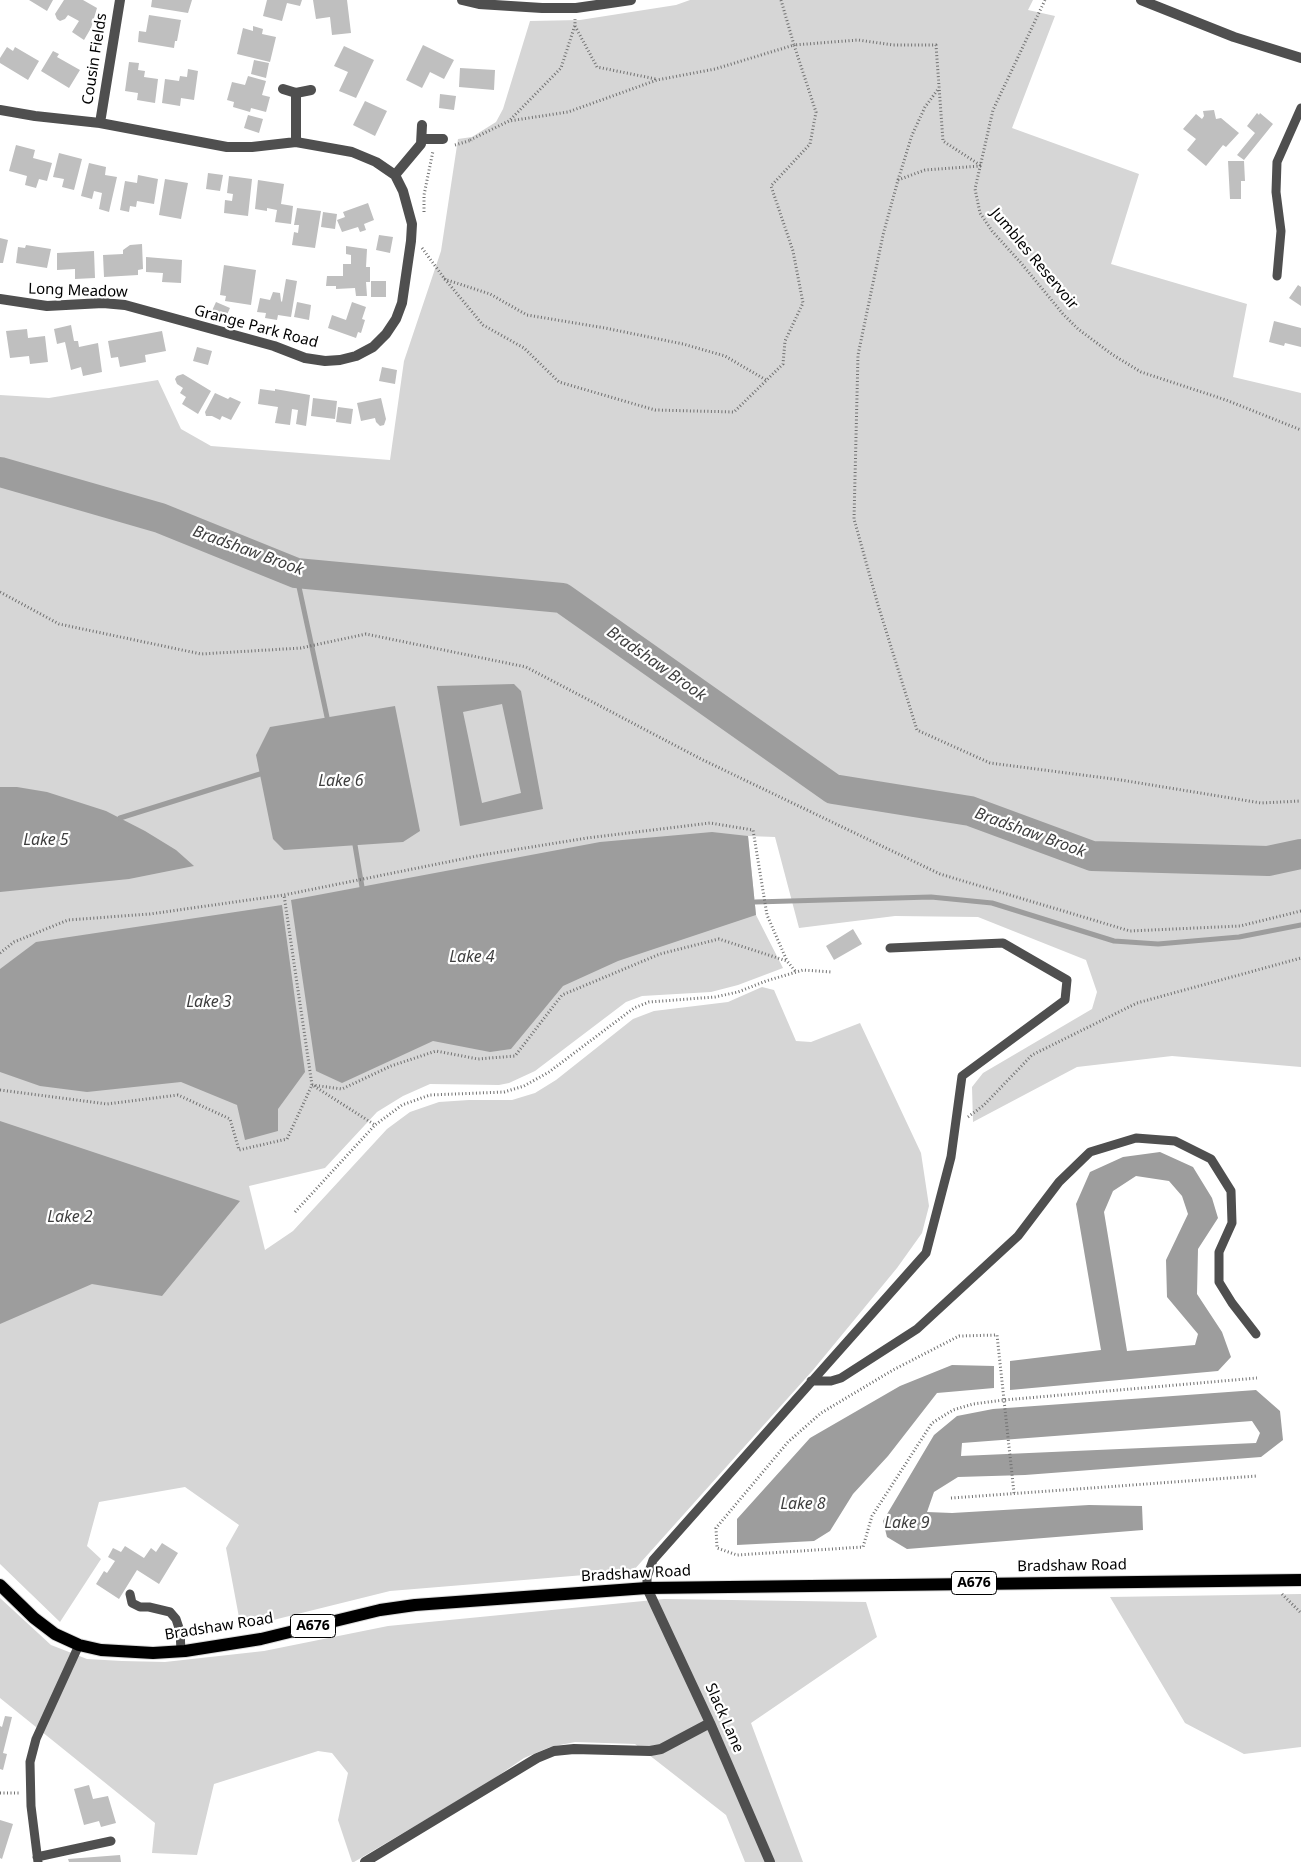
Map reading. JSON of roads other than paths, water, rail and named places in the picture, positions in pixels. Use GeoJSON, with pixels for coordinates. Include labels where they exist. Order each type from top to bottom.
{"type":"FeatureCollection","features":[{"type":"Feature","properties":{"kind":"main road","name":"Bradshaw Road"},"geometry":{"type":"LineString","coordinates":[[0,1584],[34,1618],[55,1634],[79,1645],[101,1650],[126,1652],[180,1651],[261,1639],[380,1610],[415,1605],[647,1588],[1301,1580]]}},
{"type":"Feature","properties":{"kind":"street","name":"Cousin Fields"},"geometry":{"type":"LineString","coordinates":[[100,123],[120,0]]}},
{"type":"Feature","properties":{"kind":"street"},"geometry":{"type":"LineString","coordinates":[[462,0],[479,4],[518,7],[576,8],[630,0]]}},
{"type":"Feature","properties":{"kind":"street"},"geometry":{"type":"LineString","coordinates":[[1140,0],[1234,37],[1301,58]]}},
{"type":"Feature","properties":{"kind":"street"},"geometry":{"type":"LineString","coordinates":[[283,89],[296,93],[311,90]]}},
{"type":"Feature","properties":{"kind":"street"},"geometry":{"type":"LineString","coordinates":[[296,93],[296,142]]}},
{"type":"Feature","properties":{"kind":"street"},"geometry":{"type":"LineString","coordinates":[[0,110],[100,123],[227,147],[252,147],[296,142],[352,152],[376,162],[395,175],[415,154],[421,144],[422,125]]}},
{"type":"Feature","properties":{"kind":"street"},"geometry":{"type":"LineString","coordinates":[[422,140],[444,144]]}},
{"type":"Feature","properties":{"kind":"street","name":"Grange Park Road"},"geometry":{"type":"LineString","coordinates":[[183,322],[274,346],[306,358],[325,361],[356,356],[373,346],[386,334],[396,319],[402,303],[411,241],[412,224],[409,208],[395,175]]}},
{"type":"Feature","properties":{"kind":"street","name":"Long Meadow"},"geometry":{"type":"LineString","coordinates":[[0,299],[47,306],[103,304],[125,306],[183,322]]}},
{"type":"Feature","properties":{"kind":"street","name":"Slack Lane"},"geometry":{"type":"LineString","coordinates":[[647,1588],[710,1723],[770,1862]]}},
{"type":"Feature","properties":{"kind":"street"},"geometry":{"type":"LineString","coordinates":[[365,1862],[536,1758],[554,1752],[574,1749],[660,1749],[710,1723]]}},
{"type":"Feature","properties":{"kind":"lane"},"geometry":{"type":"LineString","coordinates":[[1276,276],[1280,231],[1276,192],[1277,162],[1301,108]]}},
{"type":"Feature","properties":{"kind":"lane"},"geometry":{"type":"LineString","coordinates":[[647,1588],[647,1577],[653,1560],[926,1253],[951,1157],[962,1076],[1064,1000],[1067,980],[1003,944],[890,948]]}},
{"type":"Feature","properties":{"kind":"lane"},"geometry":{"type":"LineString","coordinates":[[811,1382],[831,1381],[841,1378],[917,1329],[1018,1236],[1059,1182],[1090,1152],[1136,1138],[1174,1141],[1211,1158],[1231,1191],[1232,1224],[1219,1252],[1219,1282],[1232,1304],[1256,1334]]}},
{"type":"Feature","properties":{"kind":"lane"},"geometry":{"type":"LineString","coordinates":[[130,1594],[132,1603],[140,1607],[170,1612],[176,1619],[180,1631],[180,1651]]}},
{"type":"Feature","properties":{"kind":"lane"},"geometry":{"type":"LineString","coordinates":[[79,1645],[36,1739],[30,1762],[30,1793],[38,1859],[111,1841]]}},
{"type":"Feature","properties":{"kind":"water"},"geometry":{"type":"Polygon","coordinates":[[[514,684],[521,691],[543,809],[460,826],[437,686],[514,684]],[[502,704],[463,712],[482,803],[521,793],[502,704]]]}},
{"type":"Feature","properties":{"kind":"water","name":"Lake 6"},"geometry":{"type":"Polygon","coordinates":[[[395,706],[420,831],[403,842],[284,850],[273,839],[256,755],[270,727],[395,706]]]}},
{"type":"Feature","properties":{"kind":"water","name":"Lake 5"},"geometry":{"type":"Polygon","coordinates":[[[0,787],[17,787],[47,792],[106,811],[145,831],[176,850],[194,866],[129,879],[0,892],[0,787]]]}},
{"type":"Feature","properties":{"kind":"water","name":"Lake 4"},"geometry":{"type":"Polygon","coordinates":[[[712,832],[748,836],[756,915],[618,961],[563,986],[511,1049],[490,1052],[433,1041],[342,1083],[316,1071],[291,900],[600,842],[712,832]]]}},
{"type":"Feature","properties":{"kind":"water","name":"Lake 3"},"geometry":{"type":"Polygon","coordinates":[[[282,905],[305,1072],[278,1109],[278,1131],[245,1140],[237,1105],[181,1082],[87,1092],[40,1086],[0,1072],[0,969],[36,942],[282,905]]]}},
{"type":"Feature","properties":{"kind":"water","name":"Lake 2"},"geometry":{"type":"Polygon","coordinates":[[[0,1121],[240,1201],[162,1296],[92,1284],[0,1324],[0,1121]]]}},
{"type":"Feature","properties":{"kind":"water"},"geometry":{"type":"Polygon","coordinates":[[[1160,1152],[1193,1167],[1212,1198],[1218,1218],[1198,1249],[1197,1294],[1222,1332],[1231,1357],[1218,1371],[1010,1390],[1010,1361],[1101,1350],[1076,1204],[1090,1172],[1123,1157],[1160,1152]],[[1136,1176],[1113,1191],[1104,1212],[1127,1351],[1195,1345],[1198,1334],[1167,1297],[1166,1260],[1188,1214],[1182,1196],[1169,1181],[1136,1176]]]}},
{"type":"Feature","properties":{"kind":"water","name":"Lake 8"},"geometry":{"type":"Polygon","coordinates":[[[952,1365],[994,1366],[994,1388],[937,1393],[888,1456],[853,1494],[830,1531],[814,1541],[737,1545],[737,1519],[810,1438],[900,1386],[952,1365]]]}},
{"type":"Feature","properties":{"kind":"water","name":"Lake 9"},"geometry":{"type":"Polygon","coordinates":[[[1256,1390],[1280,1411],[1283,1440],[1261,1457],[1025,1475],[958,1477],[934,1492],[927,1512],[952,1513],[1089,1505],[1142,1506],[1143,1530],[907,1549],[887,1537],[883,1521],[934,1435],[957,1416],[993,1409],[1256,1390]],[[1252,1421],[962,1443],[961,1456],[1256,1443],[1260,1433],[1252,1421]]]}},
{"type":"Feature","properties":{"kind":"waterway","name":"Bradshaw Brook"},"geometry":{"type":"LineString","coordinates":[[0,472],[160,518],[296,573],[562,598],[833,789],[970,811],[1092,856],[1268,861],[1301,854]]}},
{"type":"Feature","properties":{"kind":"waterway"},"geometry":{"type":"LineString","coordinates":[[296,573],[327,717]]}},
{"type":"Feature","properties":{"kind":"waterway"},"geometry":{"type":"LineString","coordinates":[[120,818],[260,774]]}},
{"type":"Feature","properties":{"kind":"waterway"},"geometry":{"type":"LineString","coordinates":[[355,845],[362,887]]}},
{"type":"Feature","properties":{"kind":"waterway"},"geometry":{"type":"LineString","coordinates":[[755,902],[931,897],[992,903],[1114,941],[1158,944],[1239,937],[1301,925]]}}]}
